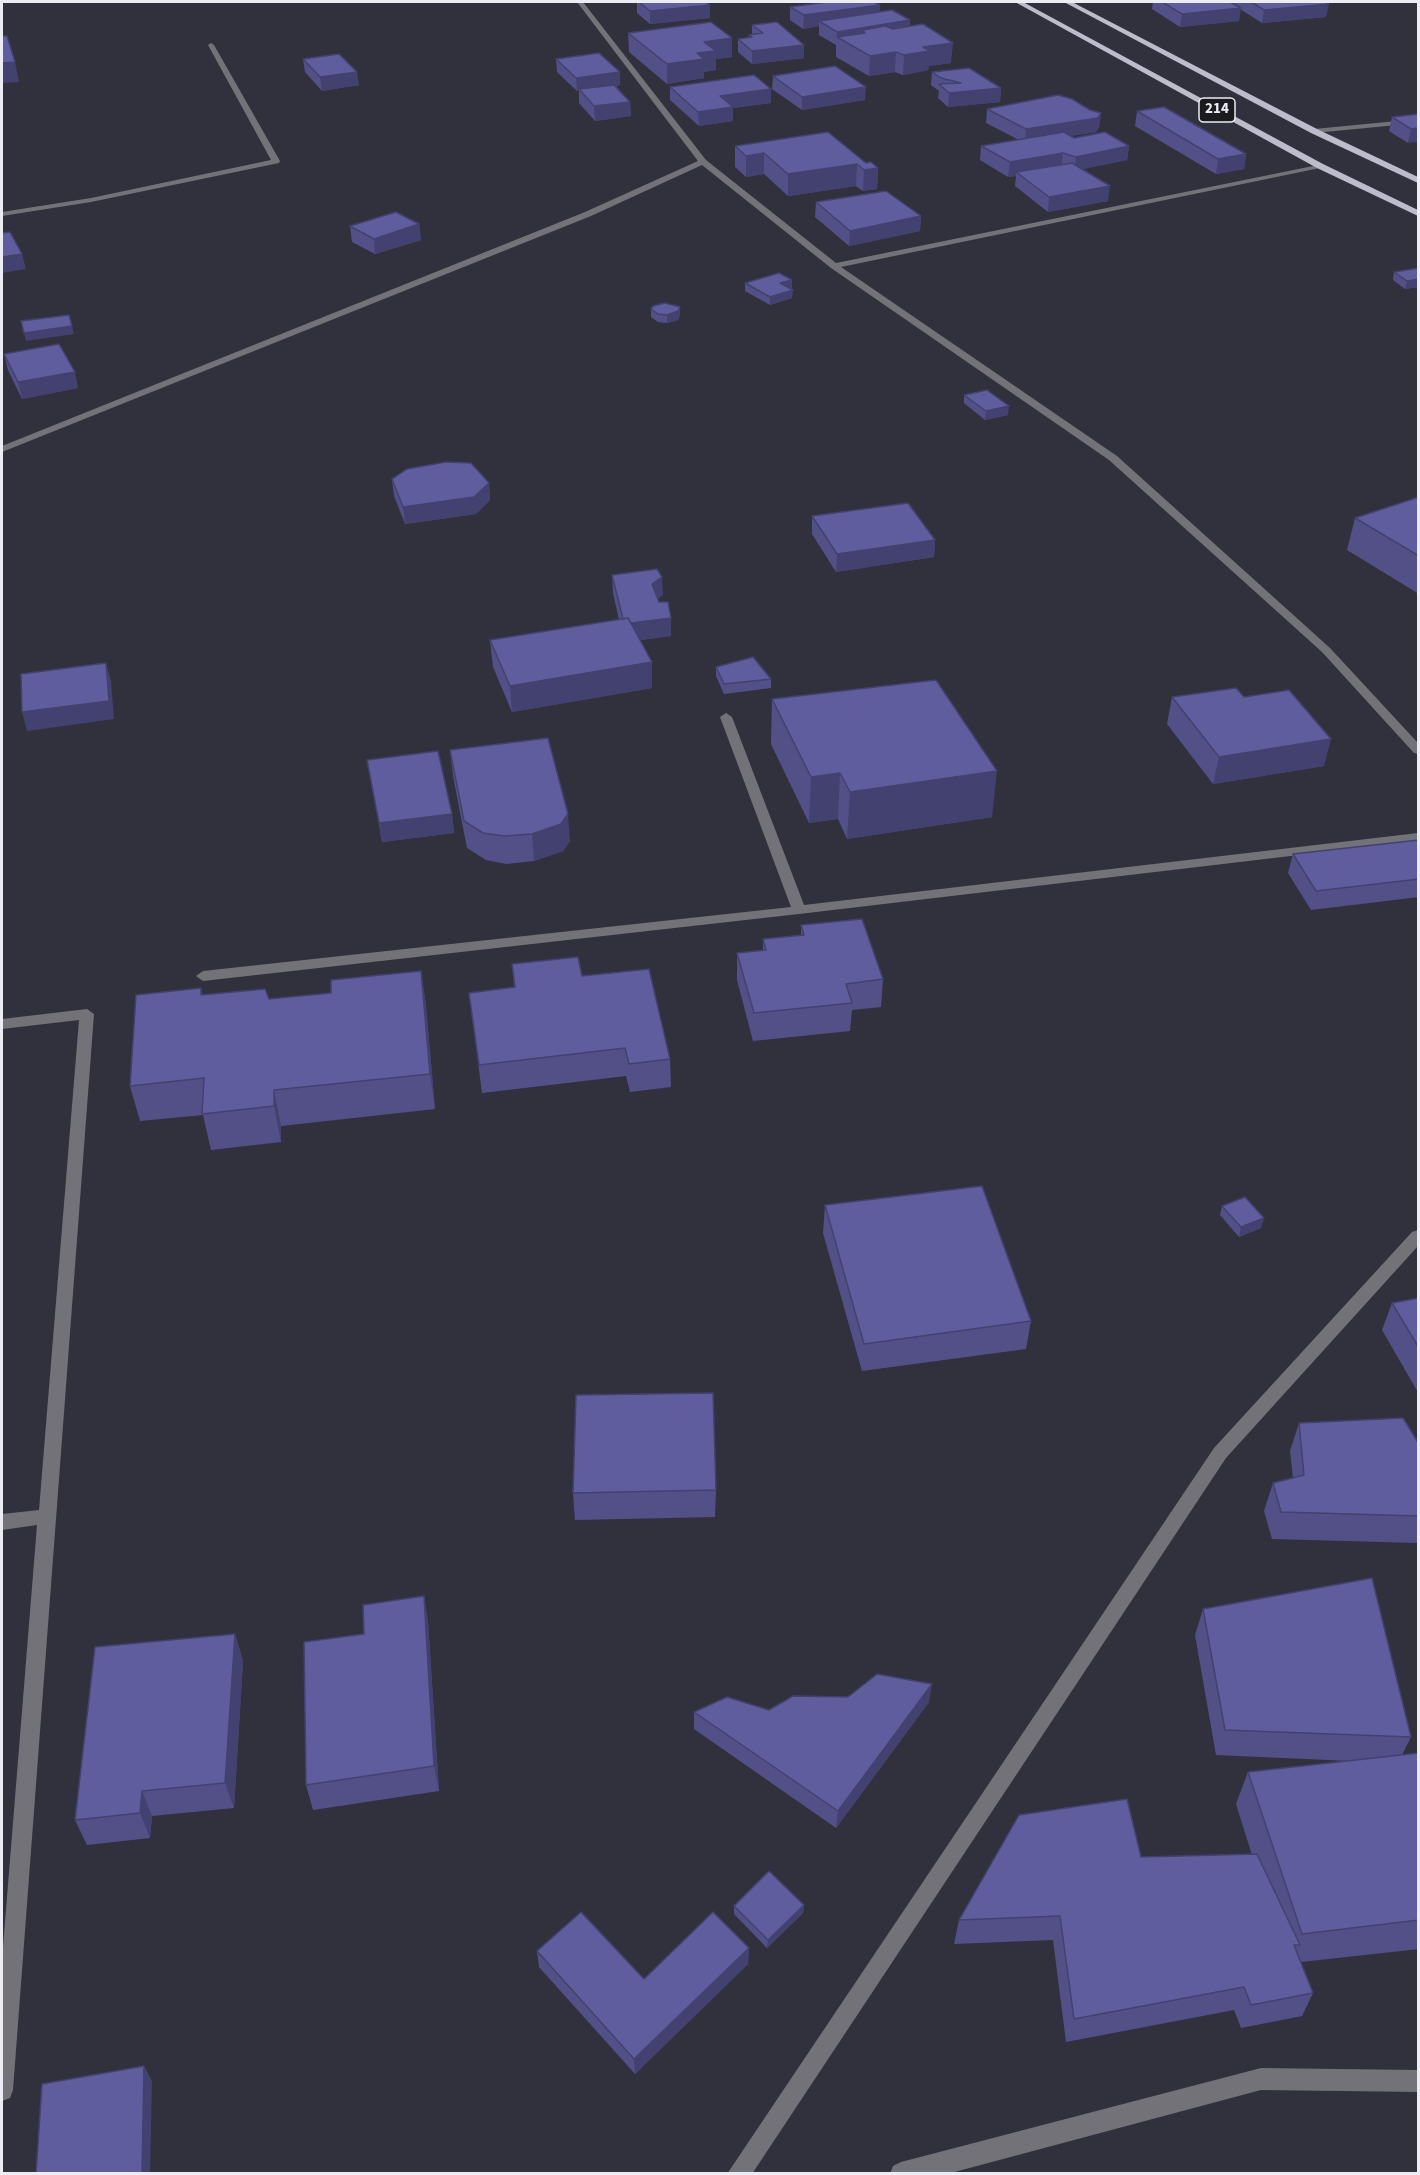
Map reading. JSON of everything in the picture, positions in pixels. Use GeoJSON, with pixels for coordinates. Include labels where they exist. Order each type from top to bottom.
{"type":"FeatureCollection","features":[{"type":"Feature","properties":{"kind":"highway","name":"214"},"geometry":{"type":"LineString","coordinates":[[1018,2],[1320,166],[1419,213]]}},
{"type":"Feature","properties":{"kind":"highway","name":"214"},"geometry":{"type":"LineString","coordinates":[[1067,2],[1314,131],[1419,180]]}},
{"type":"Feature","properties":{"kind":"street"},"geometry":{"type":"LineString","coordinates":[[580,2],[703,162],[834,266],[1113,458],[1326,650],[1419,750]]}},
{"type":"Feature","properties":{"kind":"street"},"geometry":{"type":"LineString","coordinates":[[2,214],[92,200],[276,161],[211,45]]}},
{"type":"Feature","properties":{"kind":"street"},"geometry":{"type":"LineString","coordinates":[[1314,131],[1419,121]]}},
{"type":"Feature","properties":{"kind":"street"},"geometry":{"type":"LineString","coordinates":[[2,449],[588,214],[703,162]]}},
{"type":"Feature","properties":{"kind":"street"},"geometry":{"type":"LineString","coordinates":[[834,266],[1320,166]]}},
{"type":"Feature","properties":{"kind":"street"},"geometry":{"type":"LineString","coordinates":[[726,717],[799,910]]}},
{"type":"Feature","properties":{"kind":"street"},"geometry":{"type":"LineString","coordinates":[[203,976],[799,910],[1419,837]]}},
{"type":"Feature","properties":{"kind":"street"},"geometry":{"type":"LineString","coordinates":[[2,1023],[87,1014],[2,2090]]}},
{"type":"Feature","properties":{"kind":"street"},"geometry":{"type":"LineString","coordinates":[[738,2174],[1220,1454],[1419,1236]]}},
{"type":"Feature","properties":{"kind":"street"},"geometry":{"type":"LineString","coordinates":[[2,1522],[49,1516]]}},
{"type":"Feature","properties":{"kind":"street"},"geometry":{"type":"LineString","coordinates":[[901,2174],[1261,2079],[1419,2081]]}},
{"type":"Feature","properties":{"kind":"building"},"geometry":{"type":"Polygon","coordinates":[[[639,2],[706,2],[710,5],[650,11],[639,2]]]}},
{"type":"Feature","properties":{"kind":"building"},"geometry":{"type":"Polygon","coordinates":[[[827,2],[874,2],[880,5],[804,15],[790,7],[827,2]]]}},
{"type":"Feature","properties":{"kind":"building"},"geometry":{"type":"Polygon","coordinates":[[[1162,2],[1230,2],[1241,8],[1182,14],[1162,2]]]}},
{"type":"Feature","properties":{"kind":"building"},"geometry":{"type":"Polygon","coordinates":[[[1251,2],[1325,2],[1329,4],[1264,10],[1251,2]]]}},
{"type":"Feature","properties":{"kind":"building"},"geometry":{"type":"Polygon","coordinates":[[[892,10],[910,20],[837,32],[819,21],[892,10]]]}},
{"type":"Feature","properties":{"kind":"building"},"geometry":{"type":"Polygon","coordinates":[[[711,22],[732,38],[704,42],[716,51],[697,53],[704,59],[667,64],[628,33],[711,22]]]}},
{"type":"Feature","properties":{"kind":"building"},"geometry":{"type":"Polygon","coordinates":[[[777,22],[804,45],[752,51],[738,39],[763,33],[752,25],[777,22]]]}},
{"type":"Feature","properties":{"kind":"building"},"geometry":{"type":"Polygon","coordinates":[[[923,24],[953,43],[923,47],[930,51],[904,55],[896,52],[870,56],[837,37],[865,33],[863,30],[885,26],[893,29],[923,24]]]}},
{"type":"Feature","properties":{"kind":"building"},"geometry":{"type":"Polygon","coordinates":[[[2,36],[7,36],[15,62],[2,63],[2,36]]]}},
{"type":"Feature","properties":{"kind":"building"},"geometry":{"type":"Polygon","coordinates":[[[599,53],[620,72],[576,78],[556,59],[599,53]]]}},
{"type":"Feature","properties":{"kind":"building"},"geometry":{"type":"Polygon","coordinates":[[[339,54],[357,72],[320,77],[303,59],[339,54]]]}},
{"type":"Feature","properties":{"kind":"building"},"geometry":{"type":"Polygon","coordinates":[[[835,66],[866,87],[802,97],[773,76],[835,66]]]}},
{"type":"Feature","properties":{"kind":"building"},"geometry":{"type":"Polygon","coordinates":[[[969,68],[1001,88],[949,93],[939,84],[961,83],[941,78],[932,72],[969,68]]]}},
{"type":"Feature","properties":{"kind":"building"},"geometry":{"type":"Polygon","coordinates":[[[754,75],[771,89],[720,96],[733,107],[698,112],[670,87],[754,75]]]}},
{"type":"Feature","properties":{"kind":"building"},"geometry":{"type":"Polygon","coordinates":[[[614,85],[630,102],[594,106],[579,89],[614,85]]]}},
{"type":"Feature","properties":{"kind":"building"},"geometry":{"type":"Polygon","coordinates":[[[1058,95],[1101,113],[1098,118],[1026,129],[987,109],[1058,95]]]}},
{"type":"Feature","properties":{"kind":"building"},"geometry":{"type":"Polygon","coordinates":[[[1164,107],[1246,154],[1218,159],[1137,111],[1164,107]]]}},
{"type":"Feature","properties":{"kind":"building"},"geometry":{"type":"Polygon","coordinates":[[[1419,114],[1419,128],[1411,129],[1392,117],[1419,114]]]}},
{"type":"Feature","properties":{"kind":"building"},"geometry":{"type":"Polygon","coordinates":[[[828,132],[866,163],[871,162],[878,168],[864,170],[857,164],[788,174],[764,153],[746,156],[735,146],[828,132]]]}},
{"type":"Feature","properties":{"kind":"building"},"geometry":{"type":"Polygon","coordinates":[[[1064,132],[1074,138],[1105,132],[1129,146],[1076,157],[1063,153],[1010,162],[981,146],[1064,132]]]}},
{"type":"Feature","properties":{"kind":"building"},"geometry":{"type":"Polygon","coordinates":[[[1072,163],[1110,186],[1049,197],[1016,172],[1072,163]]]}},
{"type":"Feature","properties":{"kind":"building"},"geometry":{"type":"Polygon","coordinates":[[[886,191],[921,216],[850,231],[816,202],[886,191]]]}},
{"type":"Feature","properties":{"kind":"building"},"geometry":{"type":"Polygon","coordinates":[[[396,212],[419,224],[374,239],[350,226],[396,212]]]}},
{"type":"Feature","properties":{"kind":"building"},"geometry":{"type":"Polygon","coordinates":[[[10,232],[22,254],[2,257],[2,233],[10,232]]]}},
{"type":"Feature","properties":{"kind":"building"},"geometry":{"type":"Polygon","coordinates":[[[1419,268],[1419,279],[1407,281],[1394,272],[1419,268]]]}},
{"type":"Feature","properties":{"kind":"building"},"geometry":{"type":"Polygon","coordinates":[[[779,273],[792,280],[780,283],[793,290],[770,297],[745,283],[779,273]]]}},
{"type":"Feature","properties":{"kind":"building"},"geometry":{"type":"Polygon","coordinates":[[[665,303],[680,307],[678,311],[667,315],[658,314],[651,309],[653,306],[665,303]]]}},
{"type":"Feature","properties":{"kind":"building"},"geometry":{"type":"Polygon","coordinates":[[[69,315],[72,326],[24,333],[21,321],[69,315]]]}},
{"type":"Feature","properties":{"kind":"building"},"geometry":{"type":"Polygon","coordinates":[[[59,344],[75,372],[18,382],[4,354],[59,344]]]}},
{"type":"Feature","properties":{"kind":"building"},"geometry":{"type":"Polygon","coordinates":[[[987,390],[1009,406],[986,411],[964,395],[987,390]]]}},
{"type":"Feature","properties":{"kind":"building"},"geometry":{"type":"Polygon","coordinates":[[[446,462],[471,463],[489,483],[474,497],[403,507],[392,479],[407,469],[446,462]]]}},
{"type":"Feature","properties":{"kind":"building"},"geometry":{"type":"Polygon","coordinates":[[[1419,497],[1419,556],[1355,518],[1419,497]]]}},
{"type":"Feature","properties":{"kind":"building"},"geometry":{"type":"Polygon","coordinates":[[[908,503],[935,540],[837,554],[812,516],[908,503]]]}},
{"type":"Feature","properties":{"kind":"building"},"geometry":{"type":"Polygon","coordinates":[[[657,569],[662,577],[652,584],[659,602],[668,602],[671,618],[631,623],[628,618],[623,619],[612,575],[657,569]]]}},
{"type":"Feature","properties":{"kind":"building"},"geometry":{"type":"Polygon","coordinates":[[[628,618],[652,662],[510,686],[490,640],[628,618]]]}},
{"type":"Feature","properties":{"kind":"building"},"geometry":{"type":"Polygon","coordinates":[[[753,657],[771,679],[724,684],[716,667],[753,657]]]}},
{"type":"Feature","properties":{"kind":"building"},"geometry":{"type":"Polygon","coordinates":[[[106,663],[109,701],[22,712],[21,674],[106,663]]]}},
{"type":"Feature","properties":{"kind":"building"},"geometry":{"type":"Polygon","coordinates":[[[936,680],[997,771],[850,792],[840,773],[811,777],[772,699],[936,680]]]}},
{"type":"Feature","properties":{"kind":"building"},"geometry":{"type":"Polygon","coordinates":[[[1236,688],[1244,697],[1289,690],[1331,739],[1219,757],[1172,697],[1236,688]]]}},
{"type":"Feature","properties":{"kind":"building"},"geometry":{"type":"Polygon","coordinates":[[[548,738],[568,814],[561,824],[532,834],[504,836],[483,833],[464,821],[450,750],[548,738]]]}},
{"type":"Feature","properties":{"kind":"building"},"geometry":{"type":"Polygon","coordinates":[[[438,751],[452,814],[379,823],[367,760],[438,751]]]}},
{"type":"Feature","properties":{"kind":"building"},"geometry":{"type":"Polygon","coordinates":[[[1419,840],[1419,879],[1316,891],[1293,854],[1419,840]]]}},
{"type":"Feature","properties":{"kind":"building"},"geometry":{"type":"Polygon","coordinates":[[[862,919],[883,979],[846,984],[852,1003],[754,1013],[737,953],[766,950],[763,939],[804,935],[801,925],[862,919]]]}},
{"type":"Feature","properties":{"kind":"building"},"geometry":{"type":"Polygon","coordinates":[[[578,957],[582,976],[649,969],[670,1059],[629,1064],[625,1048],[479,1065],[469,993],[515,987],[512,964],[578,957]]]}},
{"type":"Feature","properties":{"kind":"building"},"geometry":{"type":"Polygon","coordinates":[[[421,971],[430,1074],[274,1090],[274,1106],[202,1114],[204,1078],[130,1086],[136,995],[201,988],[201,995],[265,989],[269,999],[331,993],[331,980],[421,971]]]}},
{"type":"Feature","properties":{"kind":"building"},"geometry":{"type":"Polygon","coordinates":[[[982,1186],[1031,1321],[864,1344],[825,1205],[982,1186]]]}},
{"type":"Feature","properties":{"kind":"building"},"geometry":{"type":"Polygon","coordinates":[[[1245,1197],[1264,1218],[1241,1227],[1222,1206],[1245,1197]]]}},
{"type":"Feature","properties":{"kind":"building"},"geometry":{"type":"Polygon","coordinates":[[[1419,1298],[1419,1348],[1392,1303],[1419,1298]]]}},
{"type":"Feature","properties":{"kind":"building"},"geometry":{"type":"Polygon","coordinates":[[[713,1393],[716,1490],[573,1493],[576,1395],[713,1393]]]}},
{"type":"Feature","properties":{"kind":"building"},"geometry":{"type":"Polygon","coordinates":[[[1403,1418],[1419,1444],[1419,1516],[1281,1512],[1273,1483],[1304,1475],[1299,1423],[1403,1418]]]}},
{"type":"Feature","properties":{"kind":"building"},"geometry":{"type":"Polygon","coordinates":[[[1372,1578],[1411,1737],[1225,1730],[1203,1609],[1372,1578]]]}},
{"type":"Feature","properties":{"kind":"building"},"geometry":{"type":"Polygon","coordinates":[[[424,1596],[434,1766],[306,1785],[304,1642],[364,1634],[363,1605],[424,1596]]]}},
{"type":"Feature","properties":{"kind":"building"},"geometry":{"type":"Polygon","coordinates":[[[235,1634],[225,1783],[142,1791],[140,1813],[75,1820],[95,1647],[235,1634]]]}},
{"type":"Feature","properties":{"kind":"building"},"geometry":{"type":"Polygon","coordinates":[[[877,1674],[932,1684],[838,1811],[694,1712],[727,1697],[769,1710],[793,1696],[848,1697],[877,1674]]]}},
{"type":"Feature","properties":{"kind":"building"},"geometry":{"type":"Polygon","coordinates":[[[1419,1753],[1419,1920],[1302,1934],[1248,1772],[1419,1753]]]}},
{"type":"Feature","properties":{"kind":"building"},"geometry":{"type":"Polygon","coordinates":[[[1127,1799],[1141,1857],[1257,1854],[1300,1945],[1294,1945],[1313,1993],[1251,2005],[1244,1987],[1074,2019],[1060,1916],[959,1920],[1019,1815],[1127,1799]]]}},
{"type":"Feature","properties":{"kind":"building"},"geometry":{"type":"Polygon","coordinates":[[[769,1871],[804,1905],[768,1940],[734,1906],[769,1871]]]}},
{"type":"Feature","properties":{"kind":"building"},"geometry":{"type":"Polygon","coordinates":[[[581,1912],[644,1979],[713,1912],[749,1948],[634,2059],[537,1951],[581,1912]]]}},
{"type":"Feature","properties":{"kind":"building"},"geometry":{"type":"Polygon","coordinates":[[[144,2066],[142,2174],[36,2174],[42,2084],[144,2066]]]}}]}
